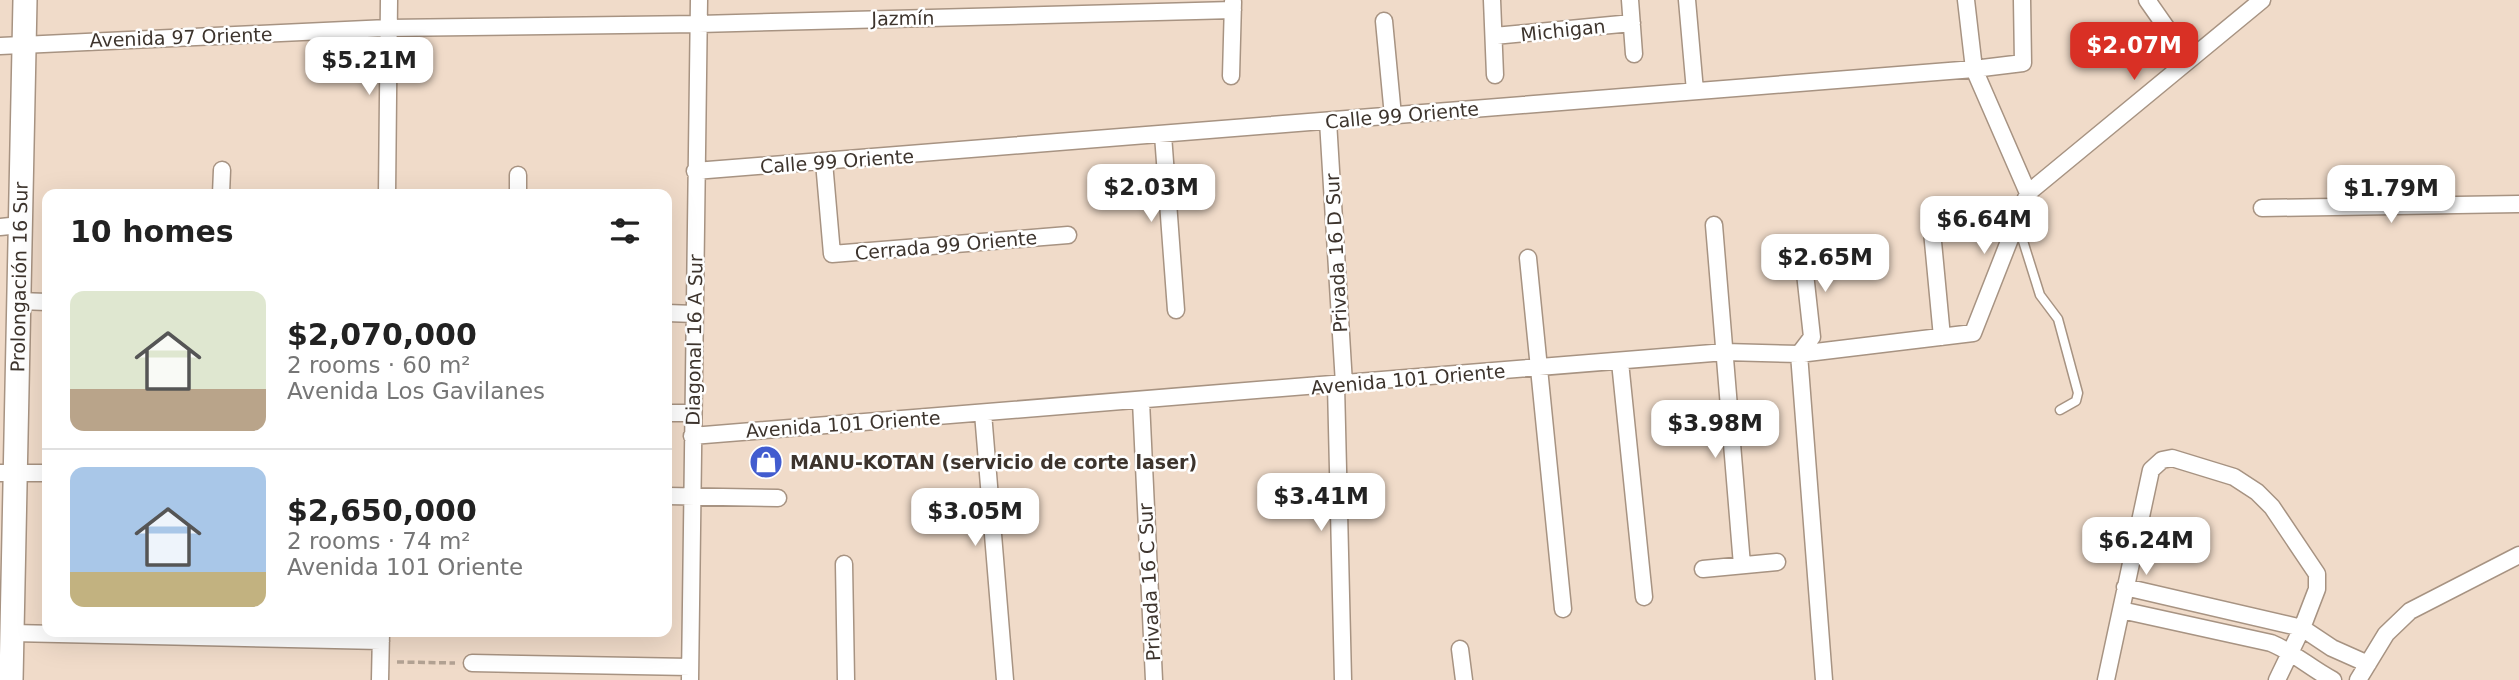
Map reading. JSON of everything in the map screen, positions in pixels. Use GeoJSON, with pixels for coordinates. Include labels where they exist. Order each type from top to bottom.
{"type":"FeatureCollection","features":[{"type":"Feature","properties":{"kind":"street","name":"Prolongación 16 Sur"},"geometry":{"type":"LineString","coordinates":[[11,680],[8,472],[19,302],[10,226],[25,0]]}},
{"type":"Feature","properties":{"kind":"street"},"geometry":{"type":"LineString","coordinates":[[387,189],[389,0]]}},
{"type":"Feature","properties":{"kind":"street","name":"Diagonal 16 A Sur"},"geometry":{"type":"LineString","coordinates":[[690,674],[699,0]]}},
{"type":"Feature","properties":{"kind":"street"},"geometry":{"type":"LineString","coordinates":[[1492,0],[1495,75]]}},
{"type":"Feature","properties":{"kind":"street"},"geometry":{"type":"LineString","coordinates":[[1630,0],[1634,54]]}},
{"type":"Feature","properties":{"kind":"street"},"geometry":{"type":"LineString","coordinates":[[1687,0],[1695,91]]}},
{"type":"Feature","properties":{"kind":"street"},"geometry":{"type":"LineString","coordinates":[[1966,0],[1974,69],[2028,193],[2262,0]]}},
{"type":"Feature","properties":{"kind":"street","name":"Calle 99 Oriente"},"geometry":{"type":"LineString","coordinates":[[695,172],[2023,63],[2022,0]]}},
{"type":"Feature","properties":{"kind":"street"},"geometry":{"type":"LineString","coordinates":[[2147,0],[2189,60]]}},
{"type":"Feature","properties":{"kind":"street"},"geometry":{"type":"LineString","coordinates":[[1230,76],[1233,5]]}},
{"type":"Feature","properties":{"kind":"street","name":"Jazmín"},"geometry":{"type":"LineString","coordinates":[[699,24],[1047,7],[1233,5]]}},
{"type":"Feature","properties":{"kind":"street"},"geometry":{"type":"LineString","coordinates":[[1384,21],[1393,116]]}},
{"type":"Feature","properties":{"kind":"street","name":"Michigan"},"geometry":{"type":"LineString","coordinates":[[1494,36],[1632,23]]}},
{"type":"Feature","properties":{"kind":"street","name":"Avenida 97 Oriente"},"geometry":{"type":"LineString","coordinates":[[0,46],[388,28],[699,24]]}},
{"type":"Feature","properties":{"kind":"street","name":"Privada 16 D Sur"},"geometry":{"type":"LineString","coordinates":[[1328,121],[1340,385],[1343,680]]}},
{"type":"Feature","properties":{"kind":"street"},"geometry":{"type":"LineString","coordinates":[[1163,135],[1176,310]]}},
{"type":"Feature","properties":{"kind":"street","name":"Cerrada 99 Oriente"},"geometry":{"type":"LineString","coordinates":[[824,162],[832,254],[1068,235]]}},
{"type":"Feature","properties":{"kind":"street"},"geometry":{"type":"LineString","coordinates":[[221,189],[222,170]]}},
{"type":"Feature","properties":{"kind":"street"},"geometry":{"type":"LineString","coordinates":[[518,175],[518,189]]}},
{"type":"Feature","properties":{"kind":"street","name":"Avenida 101 Oriente"},"geometry":{"type":"LineString","coordinates":[[692,436],[1725,352],[1799,354],[1973,333],[2028,193]]}},
{"type":"Feature","properties":{"kind":"street"},"geometry":{"type":"LineString","coordinates":[[2262,208],[2519,204]]}},
{"type":"Feature","properties":{"kind":"street"},"geometry":{"type":"LineString","coordinates":[[1930,210],[1942,337]]}},
{"type":"Feature","properties":{"kind":"street"},"geometry":{"type":"LineString","coordinates":[[1714,225],[1742,565]]}},
{"type":"Feature","properties":{"kind":"street"},"geometry":{"type":"LineString","coordinates":[[1802,255],[1812,337],[1799,354],[1824,680]]}},
{"type":"Feature","properties":{"kind":"street"},"geometry":{"type":"LineString","coordinates":[[1528,258],[1563,609]]}},
{"type":"Feature","properties":{"kind":"street"},"geometry":{"type":"LineString","coordinates":[[19,302],[42,302]]}},
{"type":"Feature","properties":{"kind":"street"},"geometry":{"type":"LineString","coordinates":[[672,313],[695,314]]}},
{"type":"Feature","properties":{"kind":"street"},"geometry":{"type":"LineString","coordinates":[[1620,362],[1644,597]]}},
{"type":"Feature","properties":{"kind":"street","name":"Privada 16 C Sur"},"geometry":{"type":"LineString","coordinates":[[1141,401],[1154,680]]}},
{"type":"Feature","properties":{"kind":"street"},"geometry":{"type":"LineString","coordinates":[[672,413],[693,413]]}},
{"type":"Feature","properties":{"kind":"street"},"geometry":{"type":"LineString","coordinates":[[983,413],[1004,680]]}},
{"type":"Feature","properties":{"kind":"street"},"geometry":{"type":"LineString","coordinates":[[2106,680],[2151,470],[2162,460],[2172,458],[2234,477],[2257,492],[2272,507],[2318,574],[2317,589],[2302,628],[2277,680]]}},
{"type":"Feature","properties":{"kind":"street"},"geometry":{"type":"LineString","coordinates":[[8,472],[42,473]]}},
{"type":"Feature","properties":{"kind":"street"},"geometry":{"type":"LineString","coordinates":[[672,496],[778,498]]}},
{"type":"Feature","properties":{"kind":"street"},"geometry":{"type":"LineString","coordinates":[[2358,680],[2386,634],[2410,611],[2519,555]]}},
{"type":"Feature","properties":{"kind":"street"},"geometry":{"type":"LineString","coordinates":[[1703,569],[1777,562]]}},
{"type":"Feature","properties":{"kind":"street"},"geometry":{"type":"LineString","coordinates":[[844,564],[846,680]]}},
{"type":"Feature","properties":{"kind":"street"},"geometry":{"type":"LineString","coordinates":[[2126,587],[2302,628],[2332,648],[2368,664]]}},
{"type":"Feature","properties":{"kind":"street"},"geometry":{"type":"LineString","coordinates":[[2121,610],[2271,643],[2292,652],[2333,680]]}},
{"type":"Feature","properties":{"kind":"street"},"geometry":{"type":"LineString","coordinates":[[12,633],[42,633]]}},
{"type":"Feature","properties":{"kind":"street"},"geometry":{"type":"LineString","coordinates":[[380,680],[381,637]]}},
{"type":"Feature","properties":{"kind":"street"},"geometry":{"type":"LineString","coordinates":[[1460,649],[1464,680]]}},
{"type":"Feature","properties":{"kind":"street"},"geometry":{"type":"LineString","coordinates":[[472,663],[690,674]]}},
{"type":"Feature","properties":{"kind":"lane"},"geometry":{"type":"LineString","coordinates":[[2017,222],[2040,295],[2058,319],[2078,393],[2076,401],[2060,410]]}},
{"type":"Feature","properties":{"kind":"path"},"geometry":{"type":"LineString","coordinates":[[380,662],[472,663]]}},
{"type":"Feature","properties":{"kind":"place","name":"MANU-KOTAN (servicio de corte laser)"},"geometry":{"type":"Point","coordinates":[766,462]}}]}
